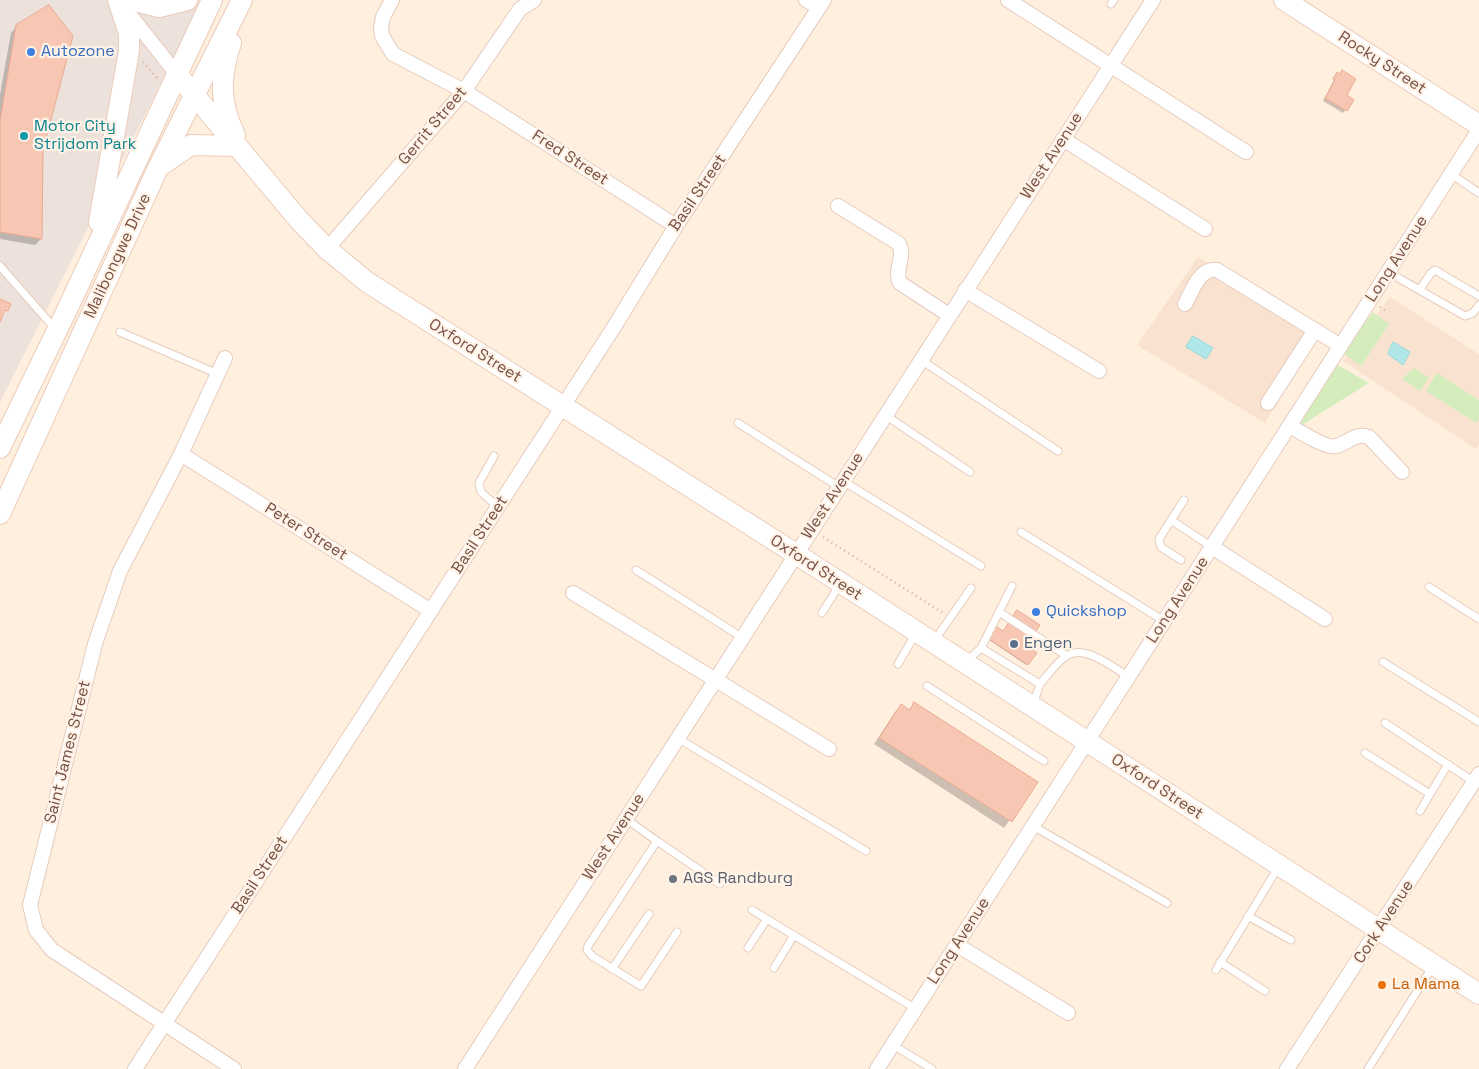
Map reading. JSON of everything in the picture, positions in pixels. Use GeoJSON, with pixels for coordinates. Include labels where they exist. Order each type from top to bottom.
{"type":"FeatureCollection","features":[{"type":"Feature","properties":{"kind":"street"},"geometry":{"type":"LineString","coordinates":[[118,0],[167,76]]}},
{"type":"Feature","properties":{"kind":"street"},"geometry":{"type":"LineString","coordinates":[[94,248],[129,51],[129,33],[118,0]]}},
{"type":"Feature","properties":{"kind":"street"},"geometry":{"type":"LineString","coordinates":[[131,0],[159,6],[187,0]]}},
{"type":"Feature","properties":{"kind":"street","name":"Malibongwe Drive"},"geometry":{"type":"LineString","coordinates":[[0,448],[94,248],[167,76],[212,0]]}},
{"type":"Feature","properties":{"kind":"street"},"geometry":{"type":"LineString","coordinates":[[158,168],[182,149],[191,145],[241,150],[228,121],[222,88],[226,58],[243,0]]}},
{"type":"Feature","properties":{"kind":"street","name":"Malibongwe Drive"},"geometry":{"type":"LineString","coordinates":[[0,514],[158,168],[243,0]]}},
{"type":"Feature","properties":{"kind":"street","name":"Fred Street"},"geometry":{"type":"LineString","coordinates":[[392,0],[383,17],[381,28],[382,36],[393,54],[464,91],[676,226]]}},
{"type":"Feature","properties":{"kind":"street","name":"Gerrit Street"},"geometry":{"type":"LineString","coordinates":[[327,249],[464,91],[520,9],[534,0]]}},
{"type":"Feature","properties":{"kind":"street"},"geometry":{"type":"LineString","coordinates":[[806,0],[822,4]]}},
{"type":"Feature","properties":{"kind":"street"},"geometry":{"type":"LineString","coordinates":[[1008,0],[1246,152]]}},
{"type":"Feature","properties":{"kind":"street","name":"West Avenue"},"geometry":{"type":"LineString","coordinates":[[465,1069],[1153,0]]}},
{"type":"Feature","properties":{"kind":"street","name":"Rocky Street"},"geometry":{"type":"LineString","coordinates":[[1284,0],[1479,126]]}},
{"type":"Feature","properties":{"kind":"street","name":"Basil Street"},"geometry":{"type":"LineString","coordinates":[[135,1069],[498,507],[676,226],[822,4]]}},
{"type":"Feature","properties":{"kind":"street","name":"Oxford Street"},"geometry":{"type":"LineString","coordinates":[[167,76],[194,96],[299,220],[327,249],[367,282],[796,554],[1479,994]]}},
{"type":"Feature","properties":{"kind":"street","name":"Long Avenue"},"geometry":{"type":"LineString","coordinates":[[877,1069],[1479,130]]}},
{"type":"Feature","properties":{"kind":"street"},"geometry":{"type":"LineString","coordinates":[[1063,139],[1205,230]]}},
{"type":"Feature","properties":{"kind":"street"},"geometry":{"type":"LineString","coordinates":[[838,206],[898,243],[902,252],[897,275],[900,283],[949,315]]}},
{"type":"Feature","properties":{"kind":"street"},"geometry":{"type":"LineString","coordinates":[[1185,304],[1204,273],[1211,269],[1217,270],[1341,346]]}},
{"type":"Feature","properties":{"kind":"street"},"geometry":{"type":"LineString","coordinates":[[965,290],[1099,371]]}},
{"type":"Feature","properties":{"kind":"street"},"geometry":{"type":"LineString","coordinates":[[1268,403],[1315,330]]}},
{"type":"Feature","properties":{"kind":"street","name":"Saint James Street"},"geometry":{"type":"LineString","coordinates":[[225,358],[181,454],[120,571],[100,628],[30,905],[36,930],[52,950],[234,1069]]}},
{"type":"Feature","properties":{"kind":"street"},"geometry":{"type":"LineString","coordinates":[[1290,426],[1327,445],[1336,447],[1354,436],[1363,435],[1369,437],[1402,472]]}},
{"type":"Feature","properties":{"kind":"street","name":"Peter Street"},"geometry":{"type":"LineString","coordinates":[[181,454],[431,610]]}},
{"type":"Feature","properties":{"kind":"street"},"geometry":{"type":"LineString","coordinates":[[1212,547],[1325,619]]}},
{"type":"Feature","properties":{"kind":"street"},"geometry":{"type":"LineString","coordinates":[[573,593],[829,749]]}},
{"type":"Feature","properties":{"kind":"street","name":"Cork Avenue"},"geometry":{"type":"LineString","coordinates":[[1287,1069],[1476,778]]}},
{"type":"Feature","properties":{"kind":"street"},"geometry":{"type":"LineString","coordinates":[[956,945],[1068,1013]]}},
{"type":"Feature","properties":{"kind":"lane"},"geometry":{"type":"LineString","coordinates":[[1451,174],[1479,192]]}},
{"type":"Feature","properties":{"kind":"lane"},"geometry":{"type":"LineString","coordinates":[[0,266],[56,331]]}},
{"type":"Feature","properties":{"kind":"lane"},"geometry":{"type":"LineString","coordinates":[[1420,289],[1435,270],[1479,296]]}},
{"type":"Feature","properties":{"kind":"lane"},"geometry":{"type":"LineString","coordinates":[[1388,272],[1465,316],[1474,313],[1479,305]]}},
{"type":"Feature","properties":{"kind":"lane"},"geometry":{"type":"LineString","coordinates":[[120,332],[218,374]]}},
{"type":"Feature","properties":{"kind":"lane"},"geometry":{"type":"LineString","coordinates":[[921,359],[1058,451]]}},
{"type":"Feature","properties":{"kind":"lane"},"geometry":{"type":"LineString","coordinates":[[885,415],[970,472]]}},
{"type":"Feature","properties":{"kind":"lane"},"geometry":{"type":"LineString","coordinates":[[738,423],[980,566]]}},
{"type":"Feature","properties":{"kind":"lane"},"geometry":{"type":"LineString","coordinates":[[494,456],[479,483],[482,492],[498,507]]}},
{"type":"Feature","properties":{"kind":"lane"},"geometry":{"type":"LineString","coordinates":[[1181,560],[1161,547],[1159,543],[1184,500]]}},
{"type":"Feature","properties":{"kind":"lane"},"geometry":{"type":"LineString","coordinates":[[1171,520],[1212,547]]}},
{"type":"Feature","properties":{"kind":"lane"},"geometry":{"type":"LineString","coordinates":[[1021,532],[1164,621]]}},
{"type":"Feature","properties":{"kind":"lane"},"geometry":{"type":"LineString","coordinates":[[636,570],[743,638]]}},
{"type":"Feature","properties":{"kind":"lane"},"geometry":{"type":"LineString","coordinates":[[822,613],[841,583]]}},
{"type":"Feature","properties":{"kind":"lane"},"geometry":{"type":"LineString","coordinates":[[964,664],[980,648],[1012,586]]}},
{"type":"Feature","properties":{"kind":"lane"},"geometry":{"type":"LineString","coordinates":[[1429,587],[1479,619]]}},
{"type":"Feature","properties":{"kind":"lane"},"geometry":{"type":"LineString","coordinates":[[940,634],[971,588]]}},
{"type":"Feature","properties":{"kind":"lane"},"geometry":{"type":"LineString","coordinates":[[999,612],[1066,656]]}},
{"type":"Feature","properties":{"kind":"lane"},"geometry":{"type":"LineString","coordinates":[[898,664],[916,633]]}},
{"type":"Feature","properties":{"kind":"lane"},"geometry":{"type":"LineString","coordinates":[[980,648],[1040,684]]}},
{"type":"Feature","properties":{"kind":"lane"},"geometry":{"type":"LineString","coordinates":[[1033,706],[1040,684],[1066,656],[1083,653],[1129,677]]}},
{"type":"Feature","properties":{"kind":"lane"},"geometry":{"type":"LineString","coordinates":[[1383,662],[1479,722]]}},
{"type":"Feature","properties":{"kind":"lane"},"geometry":{"type":"LineString","coordinates":[[927,686],[1044,761]]}},
{"type":"Feature","properties":{"kind":"lane"},"geometry":{"type":"LineString","coordinates":[[1385,723],[1448,764],[1476,778]]}},
{"type":"Feature","properties":{"kind":"lane"},"geometry":{"type":"LineString","coordinates":[[679,738],[866,851]]}},
{"type":"Feature","properties":{"kind":"lane"},"geometry":{"type":"LineString","coordinates":[[1365,753],[1430,794]]}},
{"type":"Feature","properties":{"kind":"lane"},"geometry":{"type":"LineString","coordinates":[[1420,811],[1448,764]]}},
{"type":"Feature","properties":{"kind":"lane"},"geometry":{"type":"LineString","coordinates":[[626,820],[720,884]]}},
{"type":"Feature","properties":{"kind":"lane"},"geometry":{"type":"LineString","coordinates":[[1033,826],[1167,903]]}},
{"type":"Feature","properties":{"kind":"lane"},"geometry":{"type":"LineString","coordinates":[[657,841],[587,948],[592,956],[639,986],[642,985],[677,932]]}},
{"type":"Feature","properties":{"kind":"lane"},"geometry":{"type":"LineString","coordinates":[[1216,970],[1279,866]]}},
{"type":"Feature","properties":{"kind":"lane"},"geometry":{"type":"LineString","coordinates":[[752,910],[916,1009]]}},
{"type":"Feature","properties":{"kind":"lane"},"geometry":{"type":"LineString","coordinates":[[612,969],[649,914]]}},
{"type":"Feature","properties":{"kind":"lane"},"geometry":{"type":"LineString","coordinates":[[1248,916],[1291,940]]}},
{"type":"Feature","properties":{"kind":"lane"},"geometry":{"type":"LineString","coordinates":[[748,948],[767,919]]}},
{"type":"Feature","properties":{"kind":"lane"},"geometry":{"type":"LineString","coordinates":[[774,968],[794,935]]}},
{"type":"Feature","properties":{"kind":"lane"},"geometry":{"type":"LineString","coordinates":[[1220,962],[1265,990]]}},
{"type":"Feature","properties":{"kind":"lane"},"geometry":{"type":"LineString","coordinates":[[1368,1069],[1434,965]]}},
{"type":"Feature","properties":{"kind":"lane"},"geometry":{"type":"LineString","coordinates":[[893,1044],[932,1069]]}},
{"type":"Feature","properties":{"kind":"path"},"geometry":{"type":"LineString","coordinates":[[142,60],[167,76]]}},
{"type":"Feature","properties":{"kind":"path"},"geometry":{"type":"LineString","coordinates":[[827,540],[950,618]]}},
{"type":"Feature","properties":{"kind":"shaded area"},"geometry":{"type":"Polygon","coordinates":[[[0,0],[203,0],[0,402],[0,0]]]}},
{"type":"Feature","properties":{"kind":"shaded area"},"geometry":{"type":"Polygon","coordinates":[[[1198,257],[1319,335],[1265,423],[1137,345],[1198,257]]]}},
{"type":"Feature","properties":{"kind":"shaded area"},"geometry":{"type":"Polygon","coordinates":[[[1390,297],[1479,354],[1479,445],[1476,449],[1343,361],[1390,297]]]}},
{"type":"Feature","properties":{"kind":"green space"},"geometry":{"type":"Polygon","coordinates":[[[1373,312],[1389,324],[1361,366],[1343,353],[1373,312]]]}},
{"type":"Feature","properties":{"kind":"green space"},"geometry":{"type":"Polygon","coordinates":[[[1334,363],[1369,383],[1292,431],[1334,363]]]}},
{"type":"Feature","properties":{"kind":"green space"},"geometry":{"type":"Polygon","coordinates":[[[1414,368],[1429,378],[1420,391],[1402,379],[1414,368]]]}},
{"type":"Feature","properties":{"kind":"green space"},"geometry":{"type":"Polygon","coordinates":[[[1437,373],[1479,400],[1479,419],[1476,423],[1426,391],[1437,373]]]}},
{"type":"Feature","properties":{"kind":"water"},"geometry":{"type":"Polygon","coordinates":[[[1193,336],[1213,348],[1206,359],[1186,347],[1193,336]]]}},
{"type":"Feature","properties":{"kind":"water"},"geometry":{"type":"Polygon","coordinates":[[[1393,342],[1410,352],[1403,365],[1388,354],[1393,342]]]}},
{"type":"Feature","properties":{"kind":"building","name":"Motor City Strijdom Park"},"geometry":{"type":"Polygon","coordinates":[[[49,5],[73,36],[43,150],[42,239],[0,232],[0,121],[16,25],[49,5]]]}},
{"type":"Feature","properties":{"kind":"building"},"geometry":{"type":"Polygon","coordinates":[[[1342,70],[1356,79],[1347,95],[1354,100],[1347,111],[1325,98],[1335,80],[1333,79],[1337,72],[1340,74],[1342,70]]]}},
{"type":"Feature","properties":{"kind":"building"},"geometry":{"type":"Polygon","coordinates":[[[0,299],[11,304],[8,311],[5,310],[0,322],[0,299]]]}},
{"type":"Feature","properties":{"kind":"building"},"geometry":{"type":"Polygon","coordinates":[[[1017,610],[1040,625],[1026,646],[1037,653],[1028,665],[983,635],[991,623],[1003,631],[1017,610]]]}},
{"type":"Feature","properties":{"kind":"building"},"geometry":{"type":"Polygon","coordinates":[[[914,702],[1038,782],[1012,822],[879,738],[901,704],[910,710],[914,702]]]}},
{"type":"Feature","properties":{"kind":"place","name":"Autozone"},"geometry":{"type":"Point","coordinates":[31,52]}},
{"type":"Feature","properties":{"kind":"place","name":"Motor City Strijdom Park"},"geometry":{"type":"Point","coordinates":[24,136]}},
{"type":"Feature","properties":{"kind":"place","name":"Quickshop"},"geometry":{"type":"Point","coordinates":[1036,612]}},
{"type":"Feature","properties":{"kind":"place","name":"Engen"},"geometry":{"type":"Point","coordinates":[1014,644]}},
{"type":"Feature","properties":{"kind":"place","name":"AGS Randburg"},"geometry":{"type":"Point","coordinates":[673,879]}},
{"type":"Feature","properties":{"kind":"place","name":"La Mama"},"geometry":{"type":"Point","coordinates":[1382,985]}}]}
